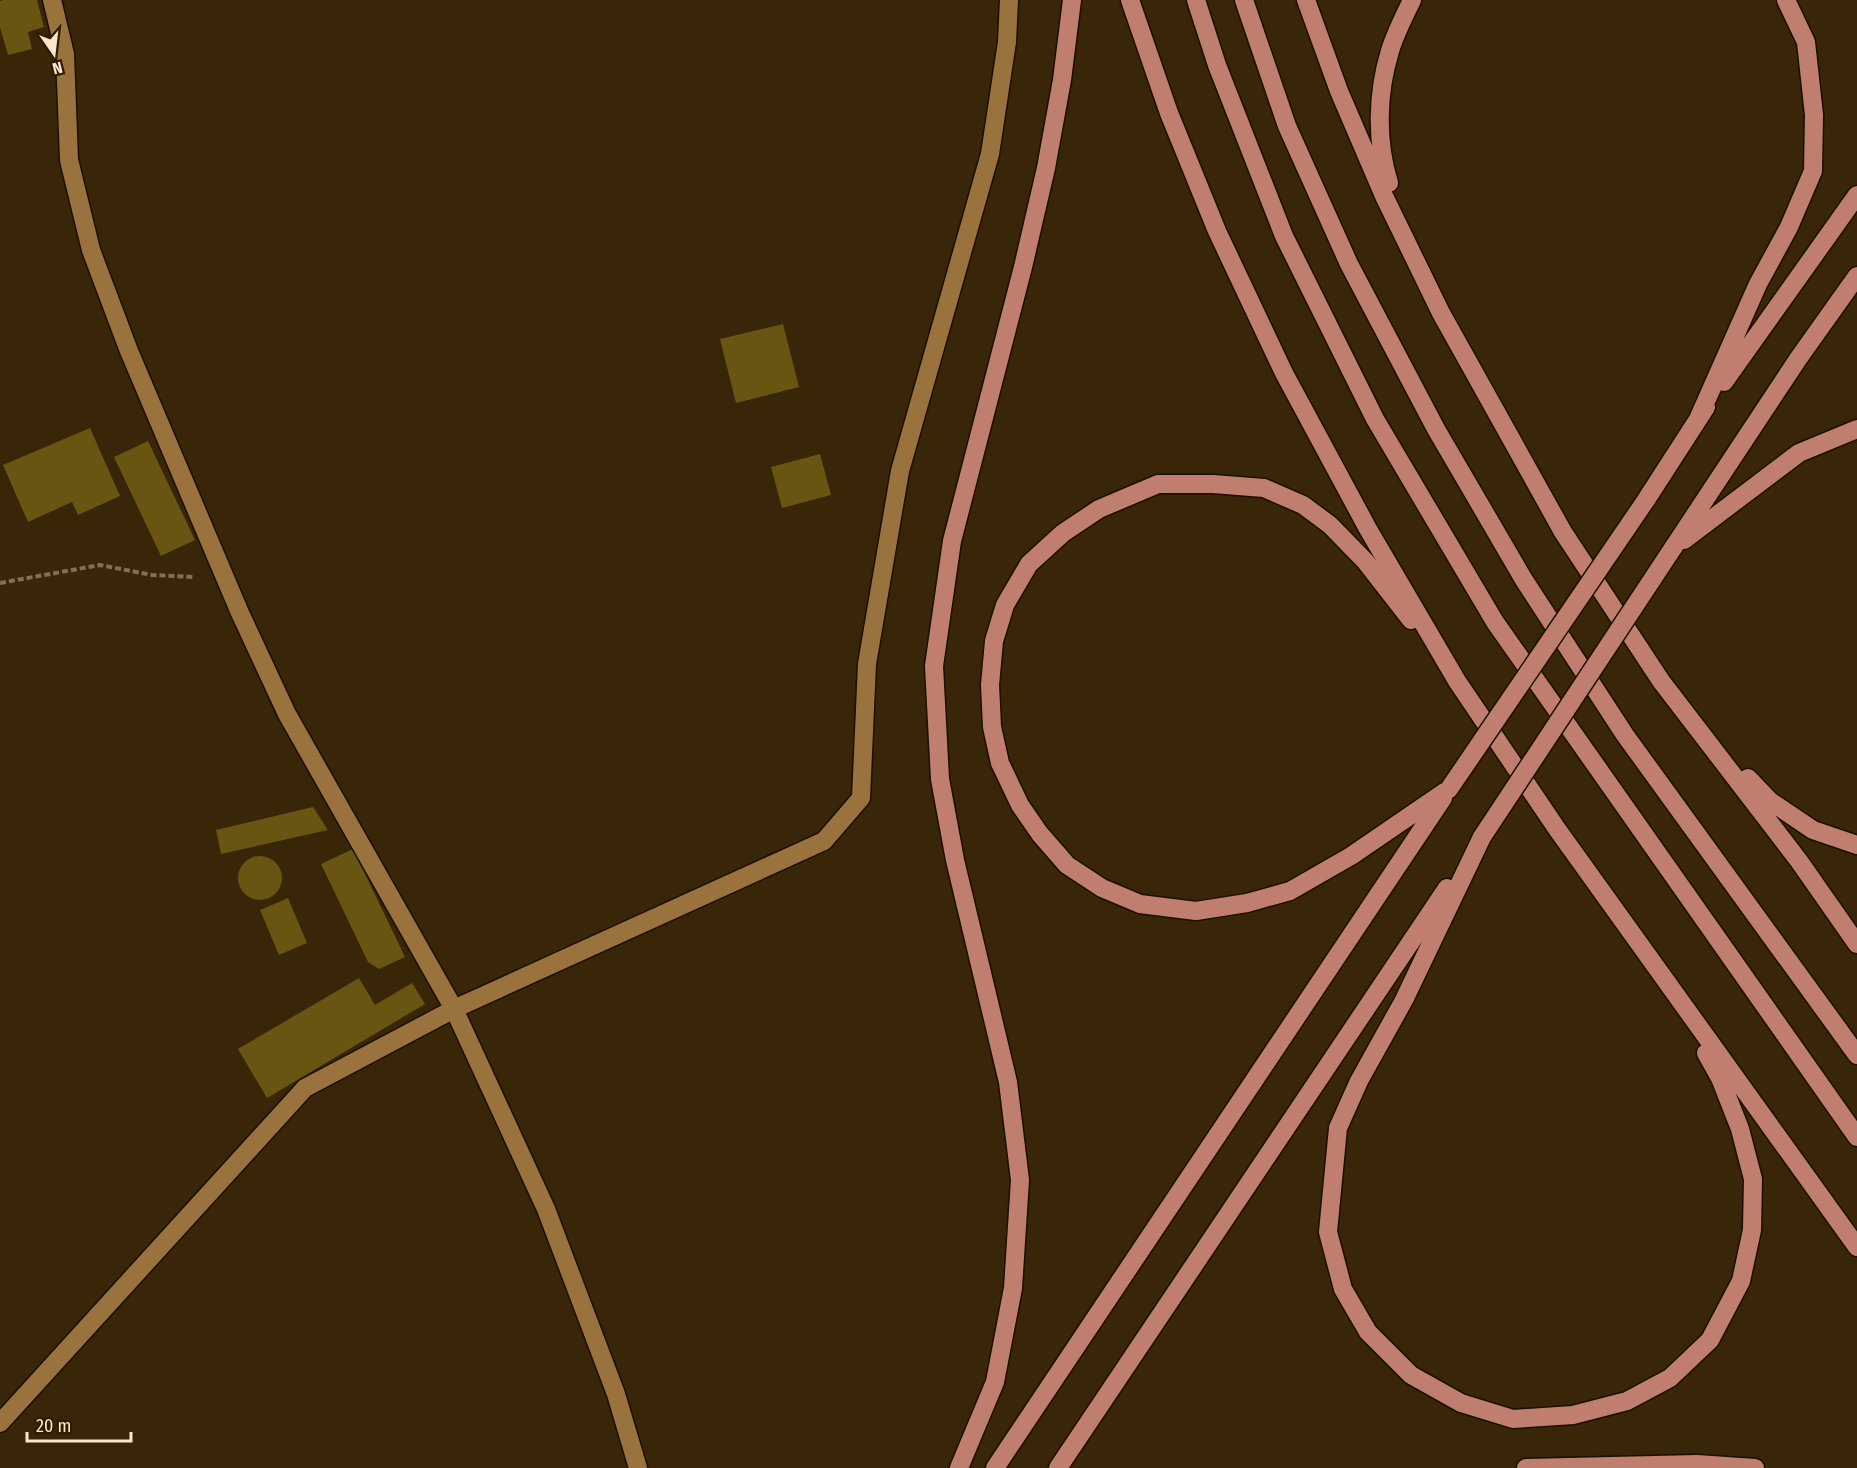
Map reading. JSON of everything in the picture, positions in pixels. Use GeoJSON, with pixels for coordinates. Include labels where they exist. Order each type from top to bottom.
{"type":"FeatureCollection","features":[{"type":"Feature","properties":{"kind":"main road"},"geometry":{"type":"LineString","coordinates":[[959,1468],[995,1382],[1013,1288],[1020,1180],[1008,1082],[956,860],[940,779],[934,666],[952,541],[1023,267],[1046,168],[1062,80],[1072,0]]}},
{"type":"Feature","properties":{"kind":"main road"},"geometry":{"type":"LineString","coordinates":[[1130,0],[1173,124],[1217,231],[1284,373],[1368,529],[1457,681]]}},
{"type":"Feature","properties":{"kind":"main road"},"geometry":{"type":"LineString","coordinates":[[1196,0],[1217,64],[1284,236],[1375,419],[1495,622],[1857,1137]]}},
{"type":"Feature","properties":{"kind":"main road"},"geometry":{"type":"LineString","coordinates":[[1244,0],[1287,126],[1349,264],[1436,429],[1524,580],[1625,735],[1857,1055]]}},
{"type":"Feature","properties":{"kind":"main road"},"geometry":{"type":"LineString","coordinates":[[1306,0],[1339,91],[1410,250],[1441,313],[1563,532],[1661,681],[1798,861],[1857,944]]}},
{"type":"Feature","properties":{"kind":"main road"},"geometry":{"type":"LineString","coordinates":[[1410,250],[1382,160],[1380,104],[1390,51],[1412,0]]}},
{"type":"Feature","properties":{"kind":"main road"},"geometry":{"type":"LineString","coordinates":[[1699,417],[1758,284],[1789,226],[1813,171],[1814,115],[1806,42],[1786,0]]}},
{"type":"Feature","properties":{"kind":"main road"},"geometry":{"type":"LineString","coordinates":[[995,1468],[1449,789],[1646,500],[1699,417],[1857,195]]}},
{"type":"Feature","properties":{"kind":"main road"},"geometry":{"type":"LineString","coordinates":[[1058,1468],[1223,1219],[1482,837],[1798,359],[1857,276]]}},
{"type":"Feature","properties":{"kind":"main road"},"geometry":{"type":"LineString","coordinates":[[1673,548],[1799,453],[1857,429]]}},
{"type":"Feature","properties":{"kind":"main road"},"geometry":{"type":"LineString","coordinates":[[1449,789],[1350,855],[1290,891],[1247,903],[1196,911],[1140,904],[1102,888],[1067,865],[1040,834],[1020,806],[1000,763],[992,727],[990,685],[994,641],[1005,605],[1029,564],[1063,533],[1099,508],[1158,484],[1213,484],[1264,488],[1303,505],[1330,525],[1365,561],[1457,681],[1557,829],[1857,1247]]}},
{"type":"Feature","properties":{"kind":"main road"},"geometry":{"type":"LineString","coordinates":[[1661,681],[1770,801],[1814,830],[1857,845]]}},
{"type":"Feature","properties":{"kind":"main road"},"geometry":{"type":"LineString","coordinates":[[1482,837],[1404,1000],[1359,1081],[1338,1128],[1328,1232],[1343,1289],[1368,1332],[1410,1375],[1461,1403],[1514,1419],[1573,1415],[1628,1401],[1670,1378],[1710,1340],[1741,1281],[1752,1230],[1753,1179],[1740,1129],[1720,1078],[1674,993]]}},
{"type":"Feature","properties":{"kind":"main road"},"geometry":{"type":"LineString","coordinates":[[1526,1468],[1697,1464],[1755,1468]]}},
{"type":"Feature","properties":{"kind":"street"},"geometry":{"type":"LineString","coordinates":[[52,0],[65,54],[69,159],[91,250],[129,351],[223,574],[287,714],[454,1010],[546,1209],[616,1394],[638,1468]]}},
{"type":"Feature","properties":{"kind":"street"},"geometry":{"type":"LineString","coordinates":[[0,1424],[305,1088],[454,1010],[824,841],[861,798],[867,664],[900,471],[990,154],[1007,42],[1009,0]]}},
{"type":"Feature","properties":{"kind":"path"},"geometry":{"type":"LineString","coordinates":[[0,583],[100,565],[152,575],[205,577],[223,574]]}},
{"type":"Feature","properties":{"kind":"building"},"geometry":{"type":"Polygon","coordinates":[[[37,0],[44,27],[28,32],[32,49],[8,55],[0,27],[0,1],[37,0]]]}},
{"type":"Feature","properties":{"kind":"building"},"geometry":{"type":"Polygon","coordinates":[[[783,324],[799,387],[736,403],[720,339],[783,324]]]}},
{"type":"Feature","properties":{"kind":"building"},"geometry":{"type":"Polygon","coordinates":[[[90,428],[120,496],[78,515],[72,502],[28,522],[3,465],[90,428]]]}},
{"type":"Feature","properties":{"kind":"building"},"geometry":{"type":"Polygon","coordinates":[[[148,441],[195,540],[161,556],[114,457],[148,441]]]}},
{"type":"Feature","properties":{"kind":"building"},"geometry":{"type":"Polygon","coordinates":[[[820,454],[831,495],[782,508],[771,467],[820,454]]]}},
{"type":"Feature","properties":{"kind":"building"},"geometry":{"type":"Polygon","coordinates":[[[313,807],[328,830],[221,854],[216,830],[313,807]]]}},
{"type":"Feature","properties":{"kind":"building"},"geometry":{"type":"Polygon","coordinates":[[[353,849],[405,957],[379,969],[368,962],[321,864],[353,849]]]}},
{"type":"Feature","properties":{"kind":"building"},"geometry":{"type":"Polygon","coordinates":[[[260,856],[269,857],[276,862],[281,869],[281,887],[276,894],[269,899],[260,900],[251,899],[244,894],[239,887],[238,878],[239,869],[244,862],[251,857],[260,856]]]}},
{"type":"Feature","properties":{"kind":"building"},"geometry":{"type":"Polygon","coordinates":[[[288,898],[307,943],[279,955],[260,910],[288,898]]]}},
{"type":"Feature","properties":{"kind":"building"},"geometry":{"type":"Polygon","coordinates":[[[359,978],[375,1005],[412,983],[425,1004],[267,1098],[238,1049],[359,978]]]}}]}
